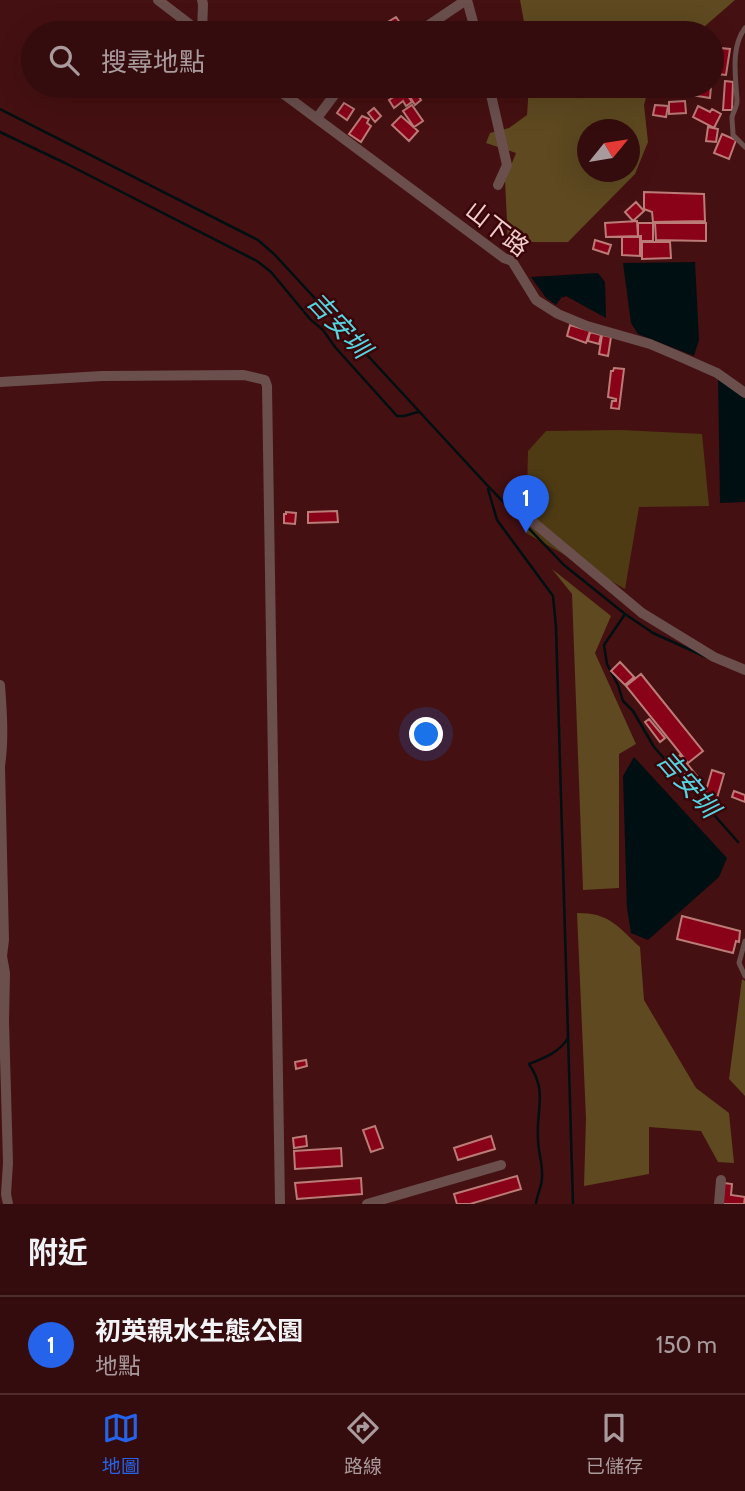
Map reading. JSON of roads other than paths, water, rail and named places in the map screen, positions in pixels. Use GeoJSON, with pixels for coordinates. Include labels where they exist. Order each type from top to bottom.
{"type":"FeatureCollection","features":[{"type":"Feature","properties":{"kind":"street"},"geometry":{"type":"LineString","coordinates":[[158,0],[186,21]]}},
{"type":"Feature","properties":{"kind":"street"},"geometry":{"type":"LineString","coordinates":[[202,0],[203,21]]}},
{"type":"Feature","properties":{"kind":"street"},"geometry":{"type":"LineString","coordinates":[[435,21],[467,0],[473,21]]}},
{"type":"Feature","properties":{"kind":"street","name":"山下路"},"geometry":{"type":"LineString","coordinates":[[290,98],[401,183],[504,258],[512,261],[536,300],[542,305],[587,326],[650,344],[683,358],[717,373],[745,393]]}},
{"type":"Feature","properties":{"kind":"street"},"geometry":{"type":"LineString","coordinates":[[317,118],[332,98]]}},
{"type":"Feature","properties":{"kind":"street"},"geometry":{"type":"LineString","coordinates":[[492,98],[507,165],[498,185]]}},
{"type":"Feature","properties":{"kind":"street"},"geometry":{"type":"LineString","coordinates":[[0,382],[115,376],[244,375],[265,380],[280,1204]]}},
{"type":"Feature","properties":{"kind":"street"},"geometry":{"type":"LineString","coordinates":[[533,522],[642,613],[714,657],[745,670]]}},
{"type":"Feature","properties":{"kind":"street"},"geometry":{"type":"LineString","coordinates":[[0,685],[5,940],[2,957],[5,973],[8,1204]]}},
{"type":"Feature","properties":{"kind":"street"},"geometry":{"type":"LineString","coordinates":[[367,1204],[501,1165]]}},
{"type":"Feature","properties":{"kind":"street"},"geometry":{"type":"LineString","coordinates":[[719,1204],[721,1180]]}},
{"type":"Feature","properties":{"kind":"lane"},"geometry":{"type":"LineString","coordinates":[[745,28],[740,35],[736,54],[737,104],[732,117],[733,135],[745,147]]}},
{"type":"Feature","properties":{"kind":"lane"},"geometry":{"type":"LineString","coordinates":[[745,941],[739,963],[745,976]]}},
{"type":"Feature","properties":{"kind":"waterway","name":"吉安圳"},"geometry":{"type":"LineString","coordinates":[[0,109],[258,240],[564,565],[653,633],[706,657]]}},
{"type":"Feature","properties":{"kind":"waterway"},"geometry":{"type":"LineString","coordinates":[[0,132],[257,261],[271,272],[397,416],[418,412]]}},
{"type":"Feature","properties":{"kind":"waterway"},"geometry":{"type":"LineString","coordinates":[[488,489],[497,520],[553,596],[573,1204]]}},
{"type":"Feature","properties":{"kind":"waterway","name":"吉安圳"},"geometry":{"type":"LineString","coordinates":[[625,614],[604,645],[607,664],[623,701],[633,711],[654,747],[738,842]]}},
{"type":"Feature","properties":{"kind":"waterway"},"geometry":{"type":"LineString","coordinates":[[536,1204],[542,1177],[538,1139],[540,1092],[529,1064],[556,1051],[568,1038]]}},
{"type":"Feature","properties":{"kind":"place","name":"初英親水生態公園"},"geometry":{"type":"Point","coordinates":[526,533]}}]}
